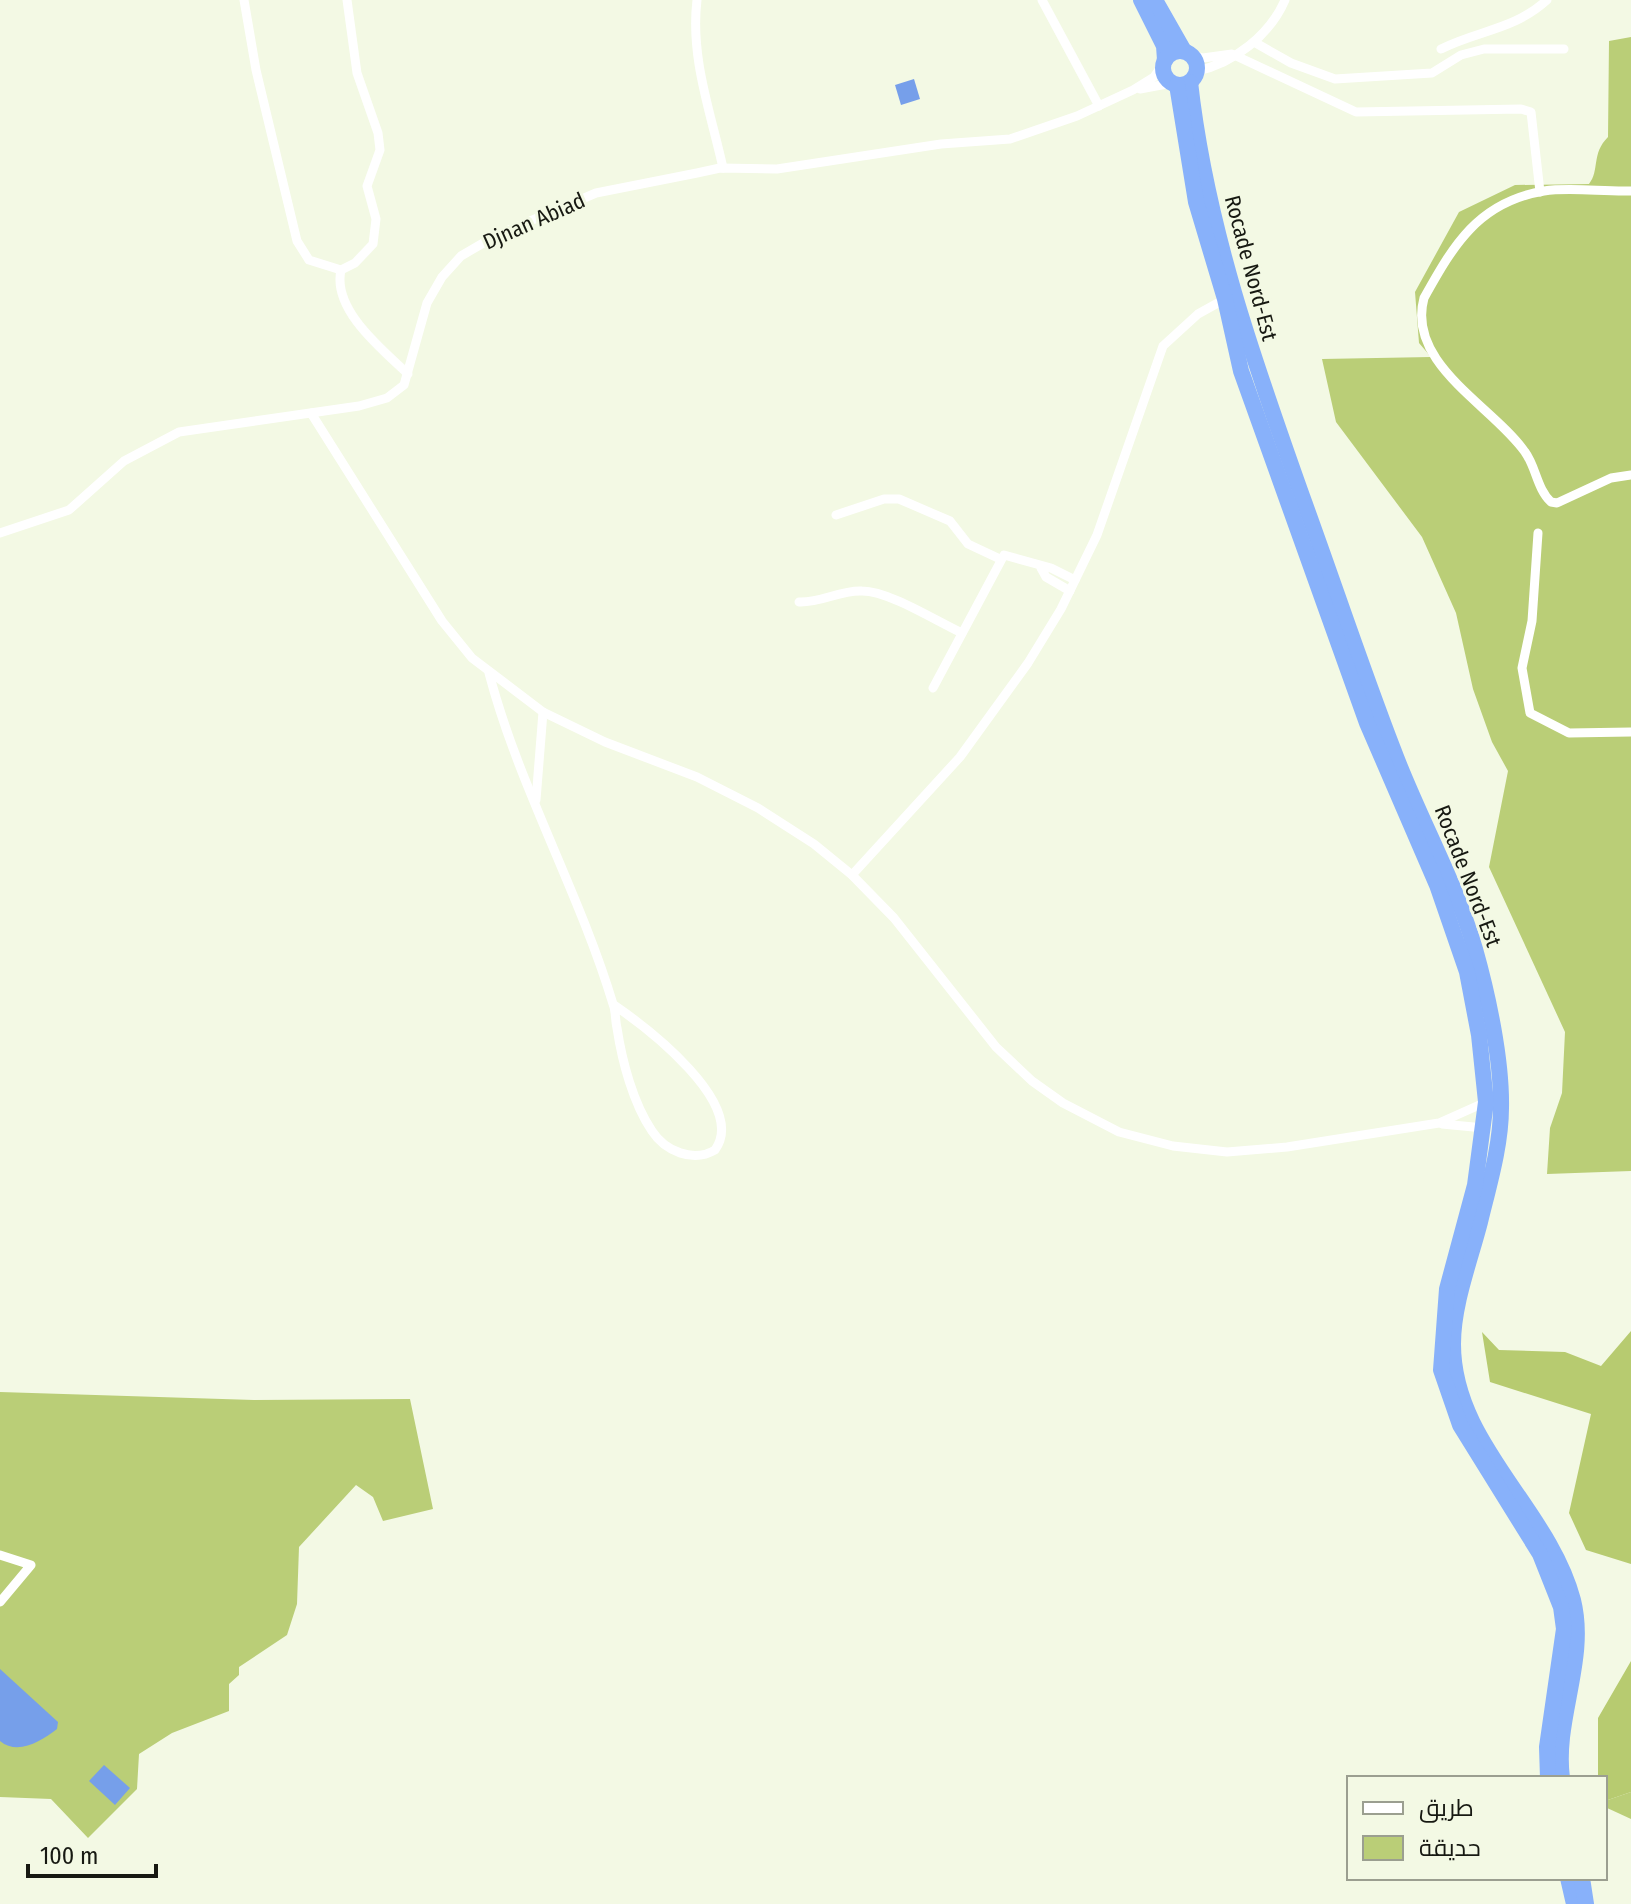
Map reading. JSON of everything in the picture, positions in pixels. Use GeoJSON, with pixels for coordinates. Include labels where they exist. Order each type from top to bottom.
{"type":"FeatureCollection","features":[{"type":"Feature","properties":{"kind":"highway"},"geometry":{"type":"LineString","coordinates":[[1141,0],[1164,46],[1164,62],[1166,77],[1185,71],[1171,53],[1164,62]]}},
{"type":"Feature","properties":{"kind":"highway","name":"Rocade Nord-Est"},"geometry":{"type":"LineString","coordinates":[[1155,0],[1185,71],[1213,218],[1246,341],[1394,753],[1475,947],[1491,1025],[1501,1106],[1484,1205],[1455,1317],[1455,1368],[1467,1412],[1496,1463],[1544,1532],[1564,1571],[1573,1602],[1577,1621],[1575,1667],[1562,1735],[1562,1776]]}},
{"type":"Feature","properties":{"kind":"highway","name":"Rocade Nord-Est"},"geometry":{"type":"LineString","coordinates":[[1185,71],[1196,202],[1225,299],[1241,371],[1367,723],[1437,885],[1467,972],[1479,1035],[1486,1102],[1475,1185],[1447,1289],[1441,1370],[1460,1425],[1540,1554],[1561,1607],[1564,1629],[1547,1747],[1548,1776]]}},
{"type":"Feature","properties":{"kind":"highway"},"geometry":{"type":"LineString","coordinates":[[1568,1880],[1574,1904]]}},
{"type":"Feature","properties":{"kind":"highway"},"geometry":{"type":"LineString","coordinates":[[1582,1880],[1586,1904]]}},
{"type":"Feature","properties":{"kind":"street"},"geometry":{"type":"LineString","coordinates":[[244,0],[256,70],[297,241],[309,260],[341,270],[355,263],[373,244],[376,219],[367,186],[380,150],[375,122],[361,89],[347,0]]}},
{"type":"Feature","properties":{"kind":"street"},"geometry":{"type":"LineString","coordinates":[[697,0],[698,65],[723,168]]}},
{"type":"Feature","properties":{"kind":"street"},"geometry":{"type":"LineString","coordinates":[[1042,0],[1099,106]]}},
{"type":"Feature","properties":{"kind":"street"},"geometry":{"type":"LineString","coordinates":[[1133,90],[1185,71],[1220,64],[1254,42],[1271,24],[1285,0]]}},
{"type":"Feature","properties":{"kind":"street"},"geometry":{"type":"LineString","coordinates":[[1441,49],[1469,35],[1514,24],[1547,0]]}},
{"type":"Feature","properties":{"kind":"street"},"geometry":{"type":"LineString","coordinates":[[1254,42],[1291,63],[1335,79],[1432,73],[1461,55],[1484,49],[1564,49]]}},
{"type":"Feature","properties":{"kind":"street"},"geometry":{"type":"LineString","coordinates":[[1185,71],[1203,58],[1232,54],[1356,112],[1521,109],[1531,112],[1540,192]]}},
{"type":"Feature","properties":{"kind":"street"},"geometry":{"type":"LineString","coordinates":[[1133,90],[1154,77],[1164,62]]}},
{"type":"Feature","properties":{"kind":"street","name":"Djnan Abiad"},"geometry":{"type":"LineString","coordinates":[[408,374],[427,303],[451,266],[471,249],[596,193],[723,168],[777,169],[941,144],[998,141],[1025,134],[1133,90]]}},
{"type":"Feature","properties":{"kind":"street"},"geometry":{"type":"LineString","coordinates":[[1631,191],[1540,192],[1475,221],[1450,251],[1421,310],[1428,345],[1439,364],[1524,451],[1551,502],[1557,503],[1611,478],[1631,475]]}},
{"type":"Feature","properties":{"kind":"street"},"geometry":{"type":"LineString","coordinates":[[0,533],[69,510],[124,461],[179,432],[311,413],[387,398],[404,385],[408,374],[349,309],[341,283],[341,270]]}},
{"type":"Feature","properties":{"kind":"street"},"geometry":{"type":"LineString","coordinates":[[852,875],[934,787],[989,719],[1028,663],[1070,591],[1114,492],[1154,361],[1171,337],[1225,299]]}},
{"type":"Feature","properties":{"kind":"street"},"geometry":{"type":"LineString","coordinates":[[311,413],[442,621],[489,673],[543,712],[605,742],[697,777],[758,808],[852,875],[894,918],[996,1047],[1047,1092],[1093,1121],[1173,1146],[1227,1152],[1287,1147],[1439,1123],[1486,1102]]}},
{"type":"Feature","properties":{"kind":"street"},"geometry":{"type":"LineString","coordinates":[[836,515],[884,499],[899,499],[950,521],[968,544],[1000,559]]}},
{"type":"Feature","properties":{"kind":"street"},"geometry":{"type":"LineString","coordinates":[[1538,533],[1532,621],[1522,668],[1530,713],[1569,733],[1631,732]]}},
{"type":"Feature","properties":{"kind":"street"},"geometry":{"type":"LineString","coordinates":[[933,688],[1000,559],[1010,554],[1075,580]]}},
{"type":"Feature","properties":{"kind":"street"},"geometry":{"type":"LineString","coordinates":[[1041,568],[1048,579],[1070,591]]}},
{"type":"Feature","properties":{"kind":"street"},"geometry":{"type":"LineString","coordinates":[[799,602],[822,601],[853,591],[871,592],[962,633]]}},
{"type":"Feature","properties":{"kind":"street"},"geometry":{"type":"LineString","coordinates":[[489,673],[507,732],[614,1005],[632,1085],[652,1132],[681,1154],[700,1155],[715,1150],[722,1131],[719,1115],[708,1092],[675,1055],[614,1005]]}},
{"type":"Feature","properties":{"kind":"street"},"geometry":{"type":"LineString","coordinates":[[535,803],[543,712]]}},
{"type":"Feature","properties":{"kind":"street"},"geometry":{"type":"LineString","coordinates":[[1439,1123],[1484,1128]]}},
{"type":"Feature","properties":{"kind":"street"},"geometry":{"type":"LineString","coordinates":[[0,1555],[31,1565],[0,1602]]}},
{"type":"Feature","properties":{"kind":"green space"},"geometry":{"type":"Polygon","coordinates":[[[1631,37],[1631,1171],[1547,1174],[1550,1128],[1562,1093],[1565,1032],[1489,867],[1508,771],[1492,742],[1473,689],[1456,613],[1422,537],[1336,422],[1322,359],[1431,357],[1419,343],[1415,292],[1459,212],[1515,185],[1589,184],[1599,150],[1608,137],[1609,41],[1631,37]]]}},
{"type":"Feature","properties":{"kind":"green space"},"geometry":{"type":"Polygon","coordinates":[[[1631,1331],[1631,1564],[1586,1550],[1569,1513],[1591,1414],[1490,1382],[1482,1332],[1499,1350],[1565,1352],[1601,1366],[1631,1331]]]}},
{"type":"Feature","properties":{"kind":"green space"},"geometry":{"type":"Polygon","coordinates":[[[0,1392],[254,1400],[410,1399],[433,1509],[383,1521],[373,1497],[356,1485],[299,1547],[297,1604],[287,1635],[239,1667],[239,1675],[229,1684],[229,1711],[172,1733],[139,1754],[137,1789],[88,1838],[51,1799],[0,1797],[0,1392]]]}},
{"type":"Feature","properties":{"kind":"green space"},"geometry":{"type":"Polygon","coordinates":[[[1631,1661],[1631,1792],[1607,1800],[1607,1776],[1598,1776],[1598,1718],[1631,1661]]]}},
{"type":"Feature","properties":{"kind":"green space"},"geometry":{"type":"Polygon","coordinates":[[[1631,1792],[1631,1819],[1607,1808],[1607,1800],[1631,1792]]]}},
{"type":"Feature","properties":{"kind":"water"},"geometry":{"type":"Polygon","coordinates":[[[914,79],[920,99],[901,105],[895,85],[914,79]]]}},
{"type":"Feature","properties":{"kind":"water"},"geometry":{"type":"Polygon","coordinates":[[[0,1669],[58,1722],[57,1729],[37,1742],[22,1747],[0,1741],[0,1669]]]}},
{"type":"Feature","properties":{"kind":"water"},"geometry":{"type":"Polygon","coordinates":[[[104,1765],[130,1788],[115,1805],[89,1781],[104,1765]]]}}]}
